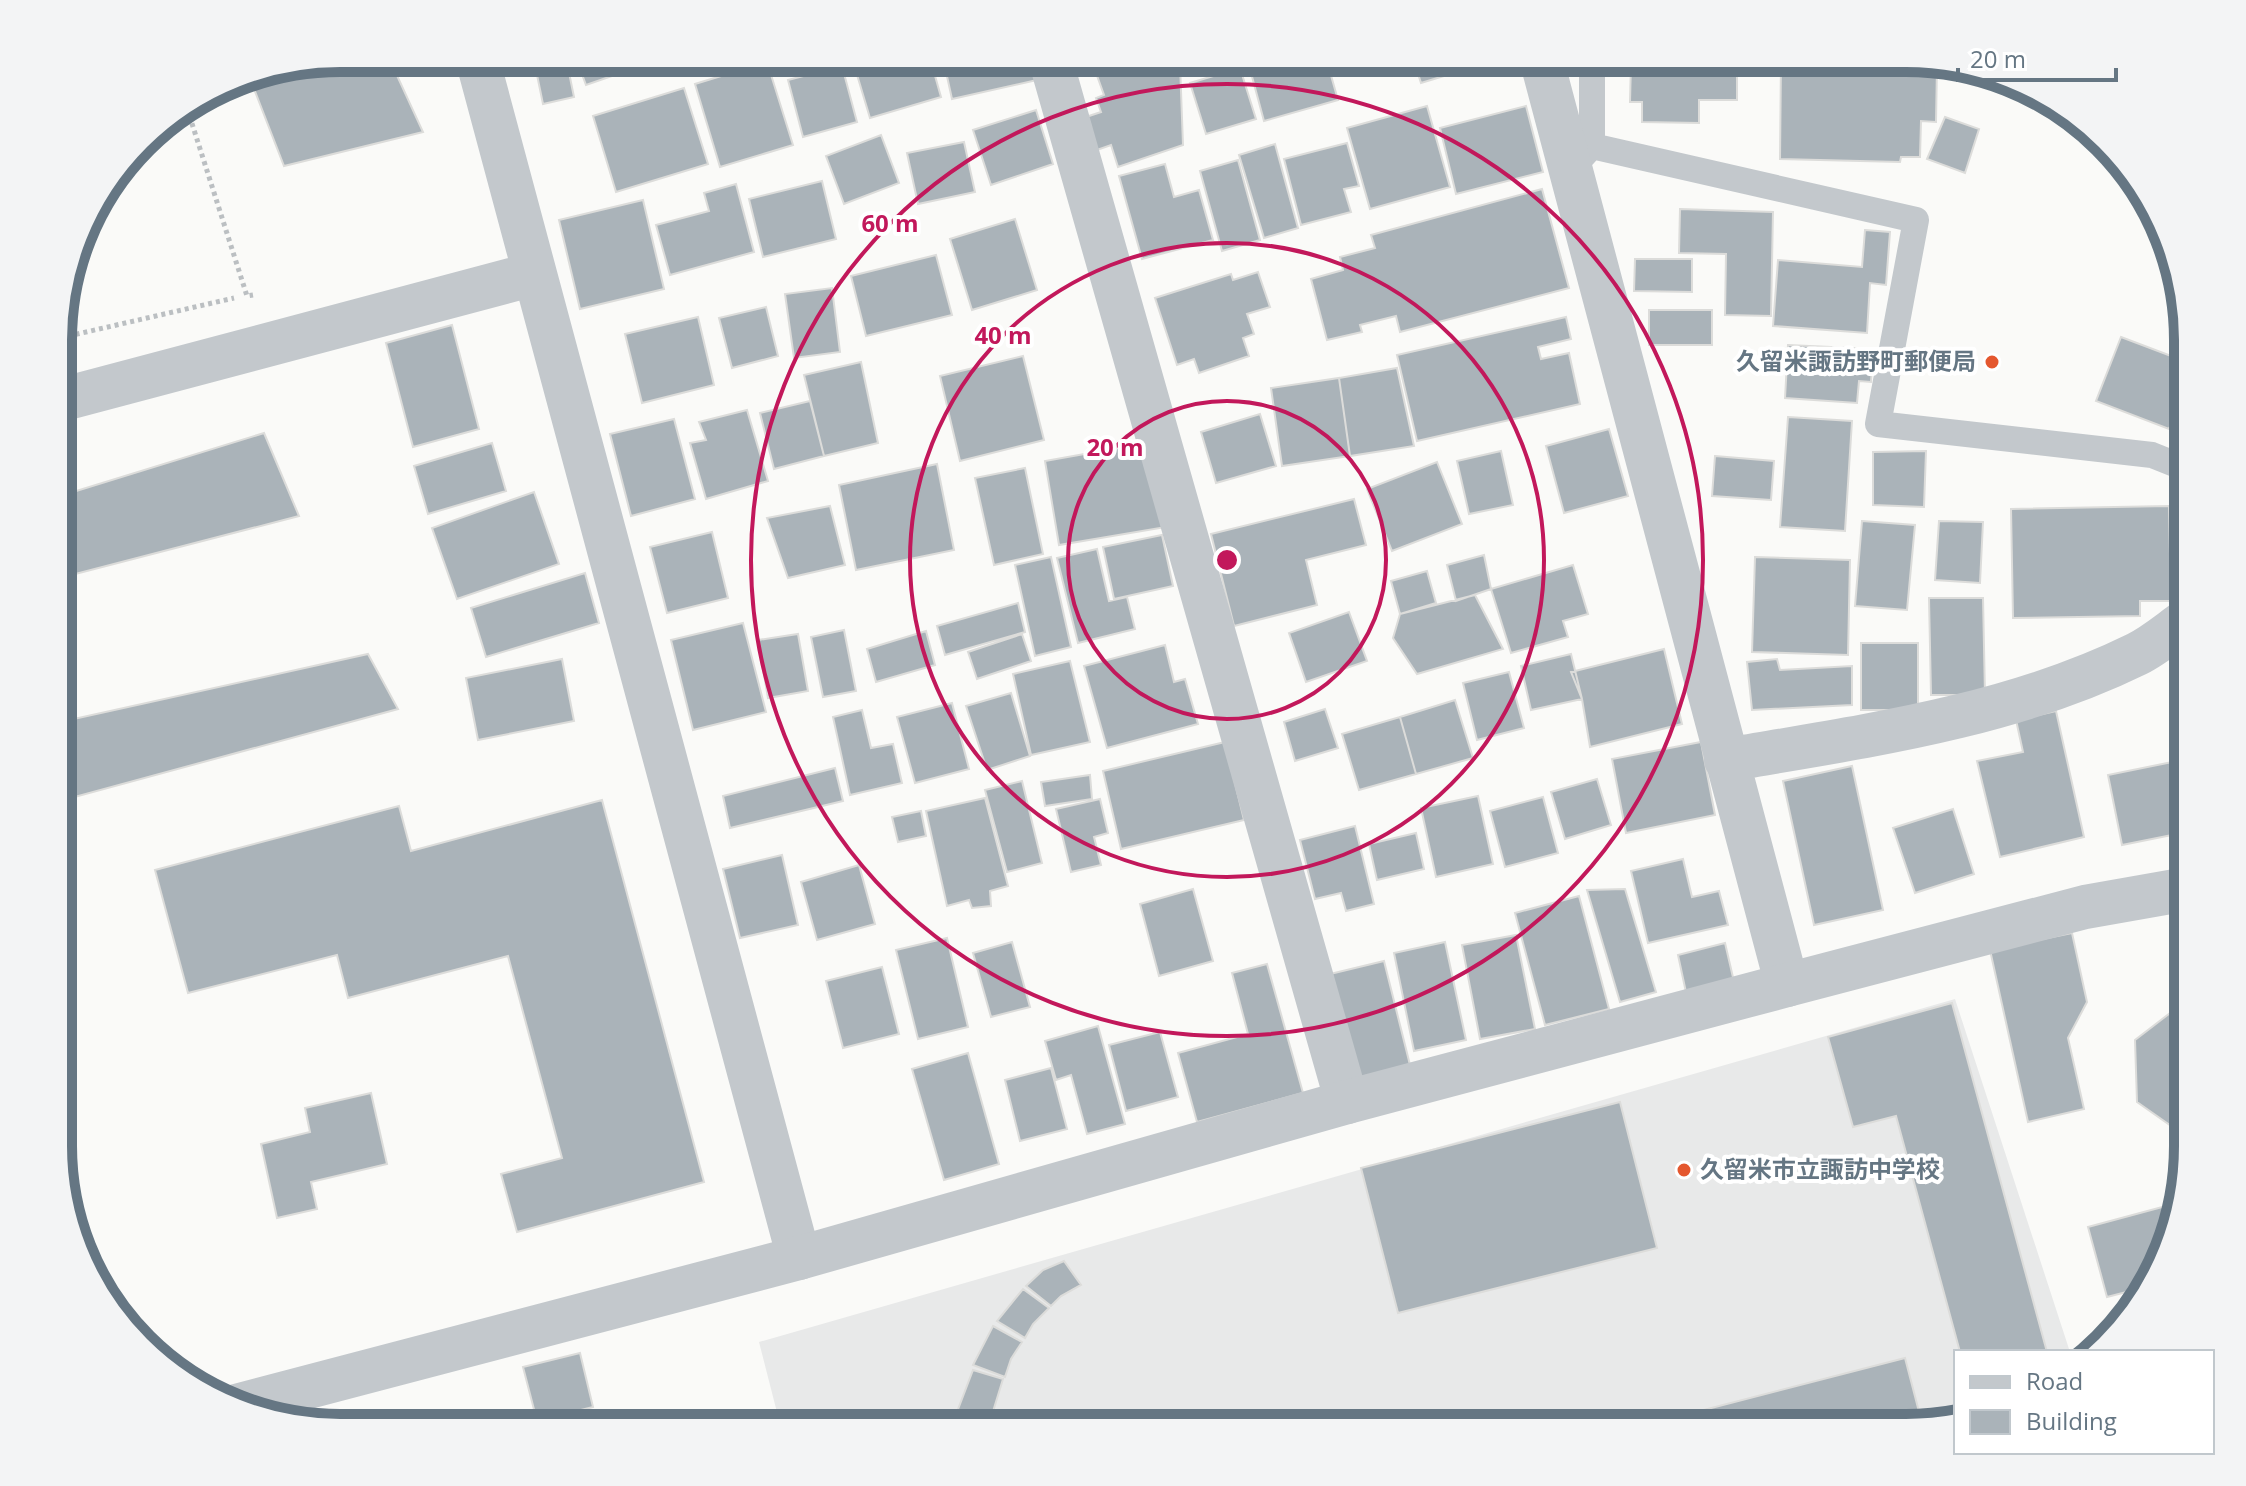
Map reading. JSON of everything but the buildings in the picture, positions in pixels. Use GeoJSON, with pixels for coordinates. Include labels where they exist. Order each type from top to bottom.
{"type":"FeatureCollection","features":[{"type":"Feature","properties":{"kind":"street"},"geometry":{"type":"LineString","coordinates":[[1547,72],[1581,158],[1726,760],[1787,985]]}},
{"type":"Feature","properties":{"kind":"street"},"geometry":{"type":"LineString","coordinates":[[481,73],[799,1258]]}},
{"type":"Feature","properties":{"kind":"street"},"geometry":{"type":"LineString","coordinates":[[1054,73],[1347,1102]]}},
{"type":"Feature","properties":{"kind":"street"},"geometry":{"type":"LineString","coordinates":[[72,397],[534,274]]}},
{"type":"Feature","properties":{"kind":"street"},"geometry":{"type":"LineString","coordinates":[[1726,760],[1915,727],[2036,695],[2139,653],[2173,630]]}},
{"type":"Feature","properties":{"kind":"street"},"geometry":{"type":"LineString","coordinates":[[257,1400],[799,1258],[1347,1102],[1787,985],[2085,907],[2173,891]]}},
{"type":"Feature","properties":{"kind":"lane"},"geometry":{"type":"LineString","coordinates":[[1590,72],[1581,158],[1916,220],[1878,424],[2152,455],[2173,463]]}},
{"type":"Feature","properties":{"kind":"path"},"geometry":{"type":"LineString","coordinates":[[190,118],[247,296]]}},
{"type":"Feature","properties":{"kind":"path"},"geometry":{"type":"LineString","coordinates":[[72,335],[262,294]]}},
{"type":"Feature","properties":{"kind":"shaded area","name":"久留米市立諏訪中学校"},"geometry":{"type":"Polygon","coordinates":[[[1955,999],[2069,1350],[1954,1350],[1954,1409],[1923,1413],[777,1414],[759,1342],[1955,999]]]}},
{"type":"Feature","properties":{"kind":"place","name":"久留米諏訪野町郵便局"},"geometry":{"type":"Point","coordinates":[1992,362]}},
{"type":"Feature","properties":{"kind":"place","name":"久留米市立諏訪中学校"},"geometry":{"type":"Point","coordinates":[1684,1170]}}]}
